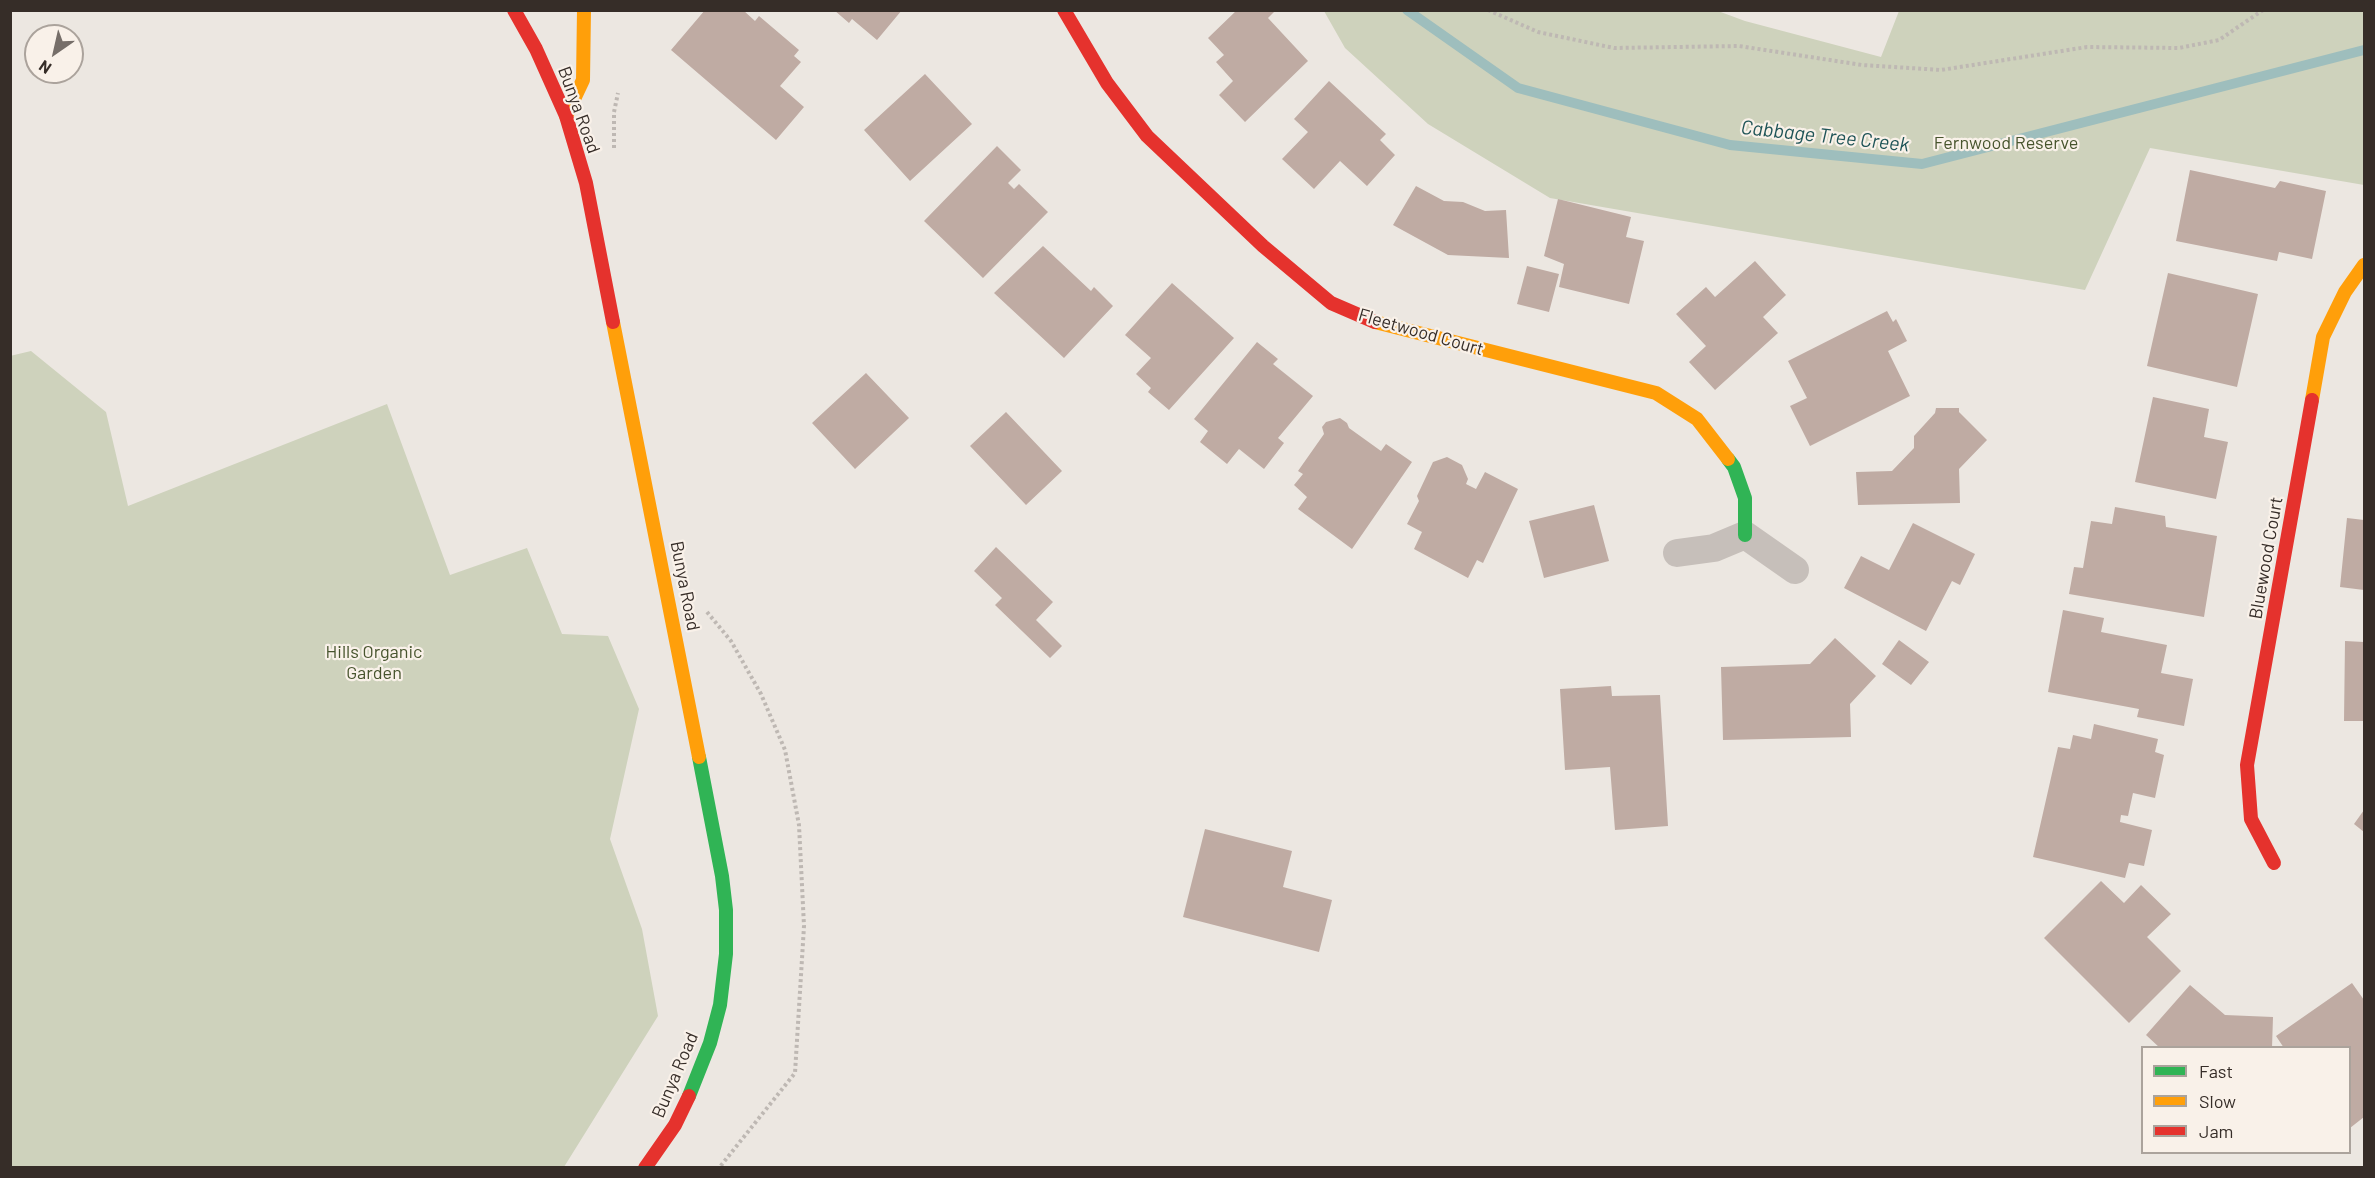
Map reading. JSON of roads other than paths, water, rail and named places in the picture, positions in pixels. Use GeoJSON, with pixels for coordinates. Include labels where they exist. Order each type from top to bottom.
{"type":"FeatureCollection","features":[{"type":"Feature","properties":{"kind":"street","name":"Bunya Road"},"geometry":{"type":"LineString","coordinates":[[514,10],[536,49],[566,116],[586,183],[715,831],[726,910],[726,954],[720,1005],[710,1043],[675,1125],[645,1167]]}},
{"type":"Feature","properties":{"kind":"street"},"geometry":{"type":"LineString","coordinates":[[566,116],[583,80],[585,10]]}},
{"type":"Feature","properties":{"kind":"street","name":"Fleetwood Court"},"geometry":{"type":"LineString","coordinates":[[1064,10],[1107,83],[1147,135],[1263,246],[1330,303],[1376,322],[1656,393],[1697,419],[1734,467],[1745,498],[1745,535]]}},
{"type":"Feature","properties":{"kind":"street","name":"Bluewood Court"},"geometry":{"type":"LineString","coordinates":[[2274,863],[2251,819],[2247,765],[2324,337],[2345,292],[2364,265]]}},
{"type":"Feature","properties":{"kind":"street"},"geometry":{"type":"LineString","coordinates":[[1677,553],[1714,548],[1745,535],[1795,570]]}},
{"type":"Feature","properties":{"kind":"waterway","name":"Cabbage Tree Creek"},"geometry":{"type":"LineString","coordinates":[[1407,10],[1518,88],[1730,145],[1922,164],[2364,50]]}},
{"type":"Feature","properties":{"kind":"park label","name":"Fernwood Reserve"},"geometry":{"type":"Point","coordinates":[2006,143]}},
{"type":"Feature","properties":{"kind":"park label","name":"Hills Organic Garden"},"geometry":{"type":"Point","coordinates":[374,662]}}]}
